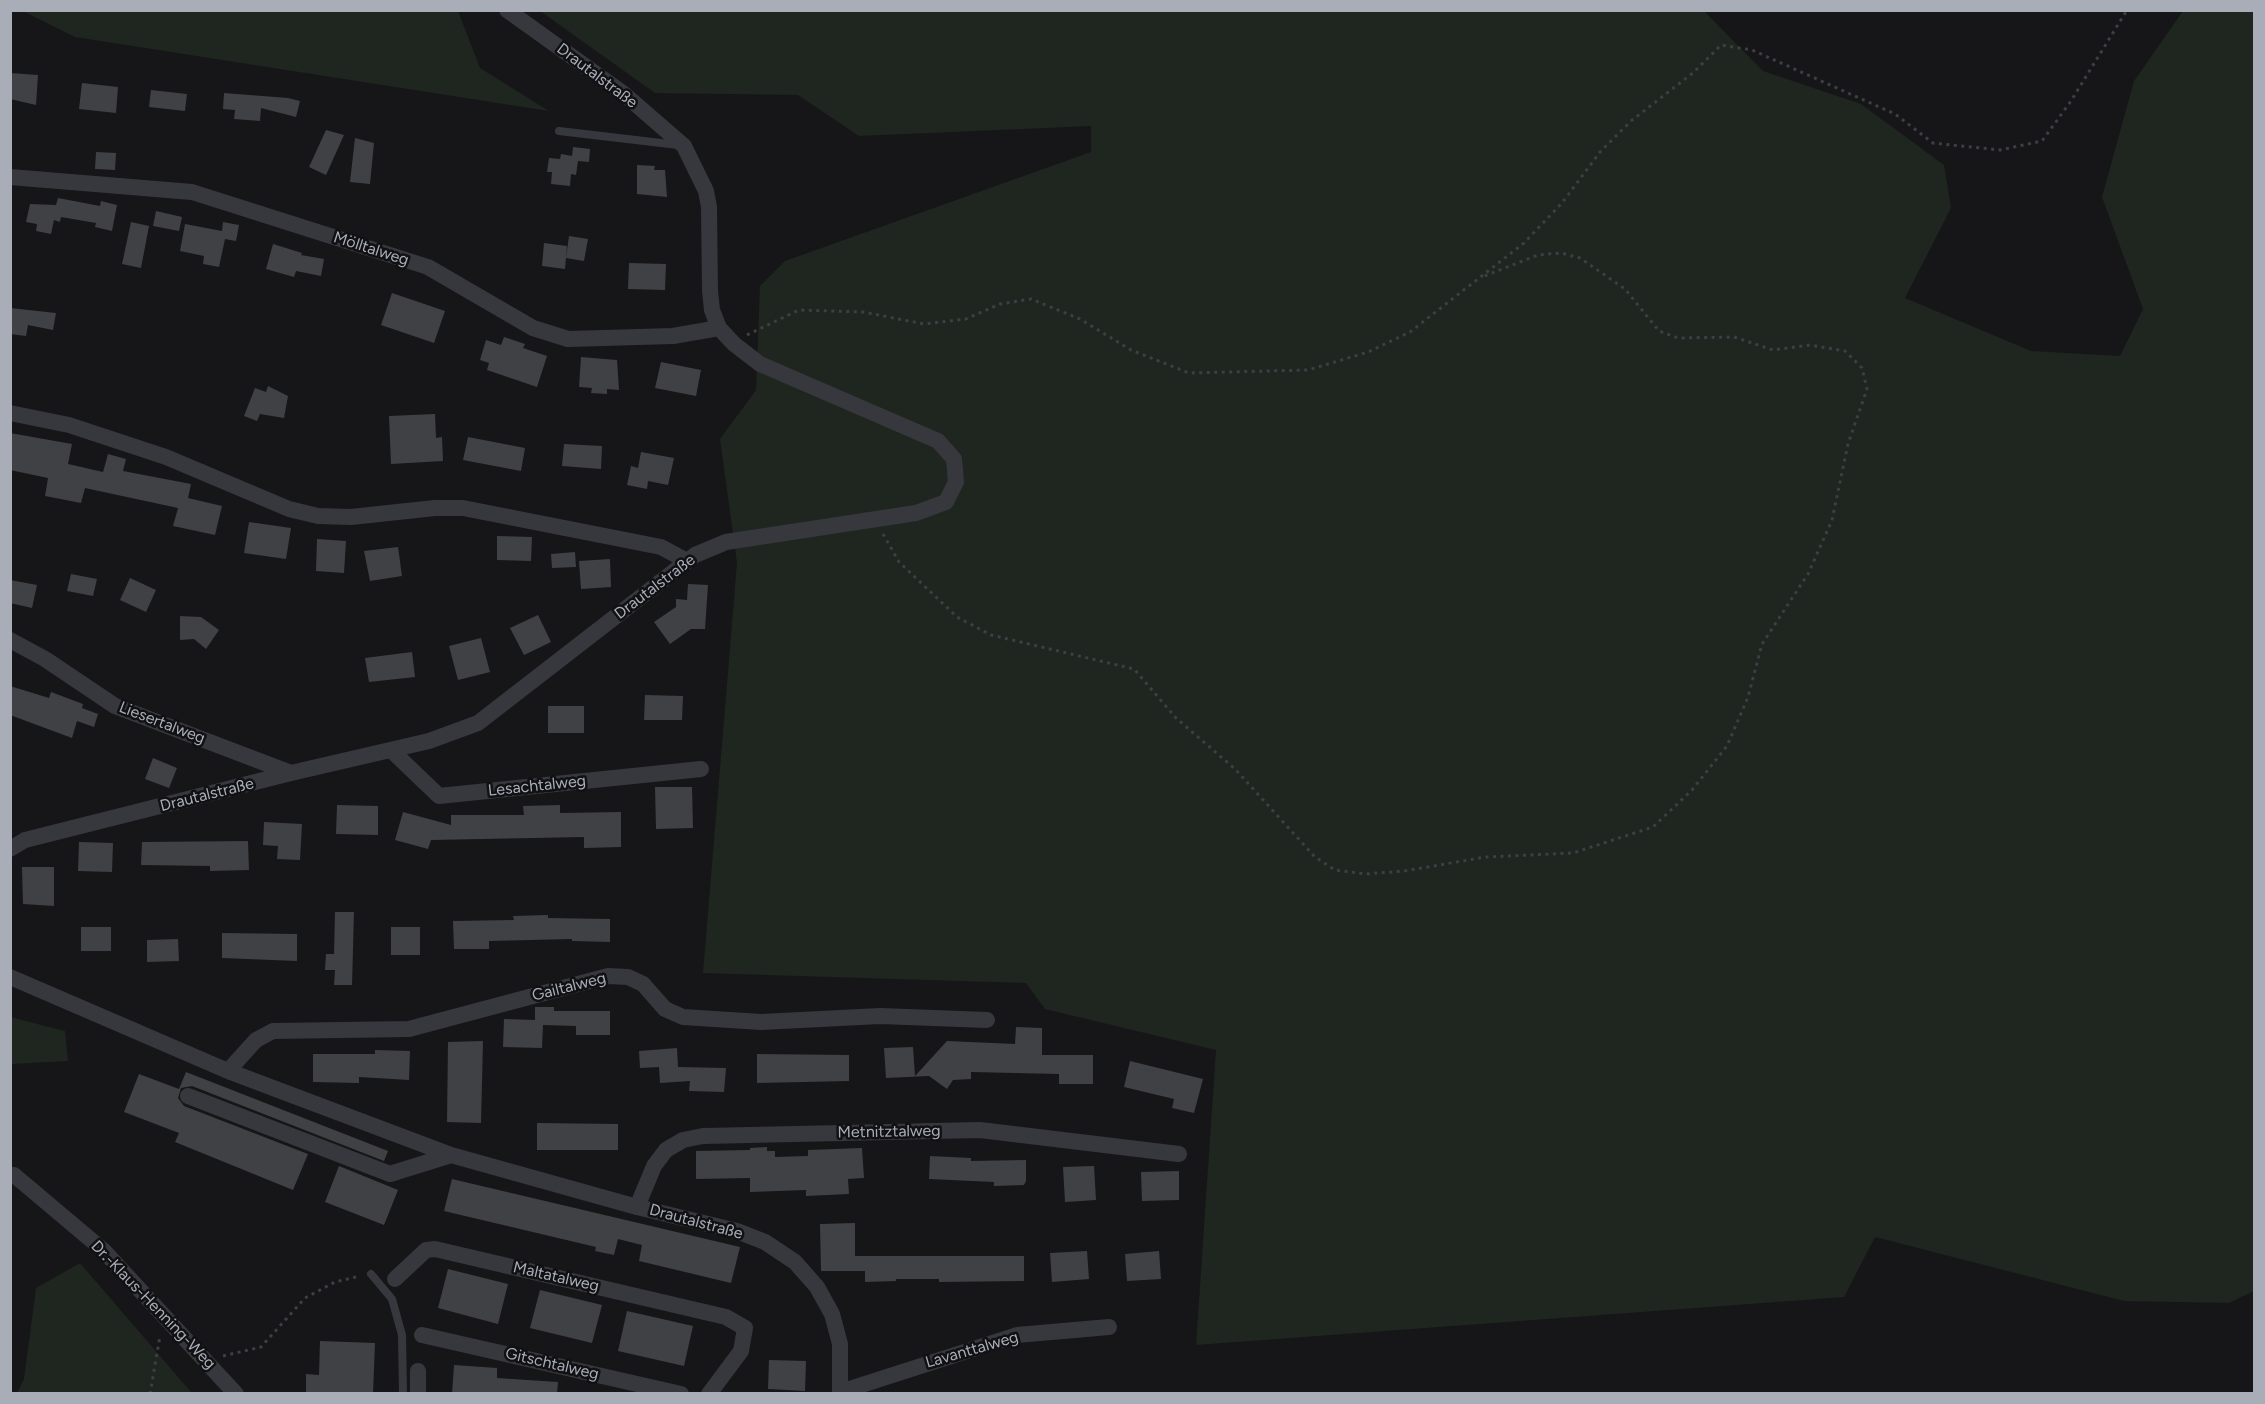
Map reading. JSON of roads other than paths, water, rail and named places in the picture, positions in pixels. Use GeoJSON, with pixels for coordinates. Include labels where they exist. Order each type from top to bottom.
{"type":"FeatureCollection","features":[{"type":"Feature","properties":{"kind":"street","name":"Drautalstraße"},"geometry":{"type":"LineString","coordinates":[[10,849],[25,840],[429,741],[478,723],[687,561],[726,542],[916,513],[946,502],[956,482],[954,459],[938,441],[760,364],[734,344],[719,328],[712,310],[710,291],[709,207],[706,191],[684,146],[624,94],[507,10]]}},
{"type":"Feature","properties":{"kind":"street","name":"Mölltalweg"},"geometry":{"type":"LineString","coordinates":[[10,177],[192,192],[428,267],[524,323],[568,339],[673,336],[719,328]]}},
{"type":"Feature","properties":{"kind":"street"},"geometry":{"type":"LineString","coordinates":[[10,413],[69,425],[166,458],[289,510],[318,516],[351,517],[435,508],[463,508],[661,547],[687,561]]}},
{"type":"Feature","properties":{"kind":"street","name":"Liesertalweg"},"geometry":{"type":"LineString","coordinates":[[10,640],[45,659],[115,706],[291,773]]}},
{"type":"Feature","properties":{"kind":"street","name":"Lesachtalweg"},"geometry":{"type":"LineString","coordinates":[[391,750],[439,796],[701,770]]}},
{"type":"Feature","properties":{"kind":"street","name":"Gailtalweg"},"geometry":{"type":"LineString","coordinates":[[228,1071],[256,1040],[273,1031],[409,1029],[608,976],[628,976],[643,984],[665,1009],[683,1017],[761,1022],[880,1016],[987,1020]]}},
{"type":"Feature","properties":{"kind":"street","name":"Drautalstraße"},"geometry":{"type":"LineString","coordinates":[[10,977],[228,1071],[451,1155],[637,1207],[737,1231],[765,1242],[795,1262],[817,1287],[832,1314],[840,1344],[840,1393]]}},
{"type":"Feature","properties":{"kind":"street"},"geometry":{"type":"LineString","coordinates":[[188,1096],[390,1174],[451,1155]]}},
{"type":"Feature","properties":{"kind":"street","name":"Metnitztalweg"},"geometry":{"type":"LineString","coordinates":[[637,1207],[654,1166],[666,1150],[682,1140],[703,1136],[980,1130],[1179,1154]]}},
{"type":"Feature","properties":{"kind":"street","name":"Dr.-Klaus-Henning-Weg"},"geometry":{"type":"LineString","coordinates":[[10,1175],[14,1175],[104,1250],[236,1394]]}},
{"type":"Feature","properties":{"kind":"street","name":"Maltatalweg"},"geometry":{"type":"LineString","coordinates":[[395,1279],[426,1250],[435,1249],[726,1317],[745,1328],[741,1351],[709,1394]]}},
{"type":"Feature","properties":{"kind":"street","name":"Lavanttalweg"},"geometry":{"type":"LineString","coordinates":[[840,1393],[1017,1335],[1108,1327]]}},
{"type":"Feature","properties":{"kind":"street","name":"Gitschtalweg"},"geometry":{"type":"LineString","coordinates":[[422,1335],[681,1394]]}},
{"type":"Feature","properties":{"kind":"street"},"geometry":{"type":"LineString","coordinates":[[418,1371],[418,1394]]}},
{"type":"Feature","properties":{"kind":"lane"},"geometry":{"type":"LineString","coordinates":[[559,131],[684,146]]}},
{"type":"Feature","properties":{"kind":"lane"},"geometry":{"type":"LineString","coordinates":[[371,1274],[392,1299],[402,1335],[403,1394]]}}]}
